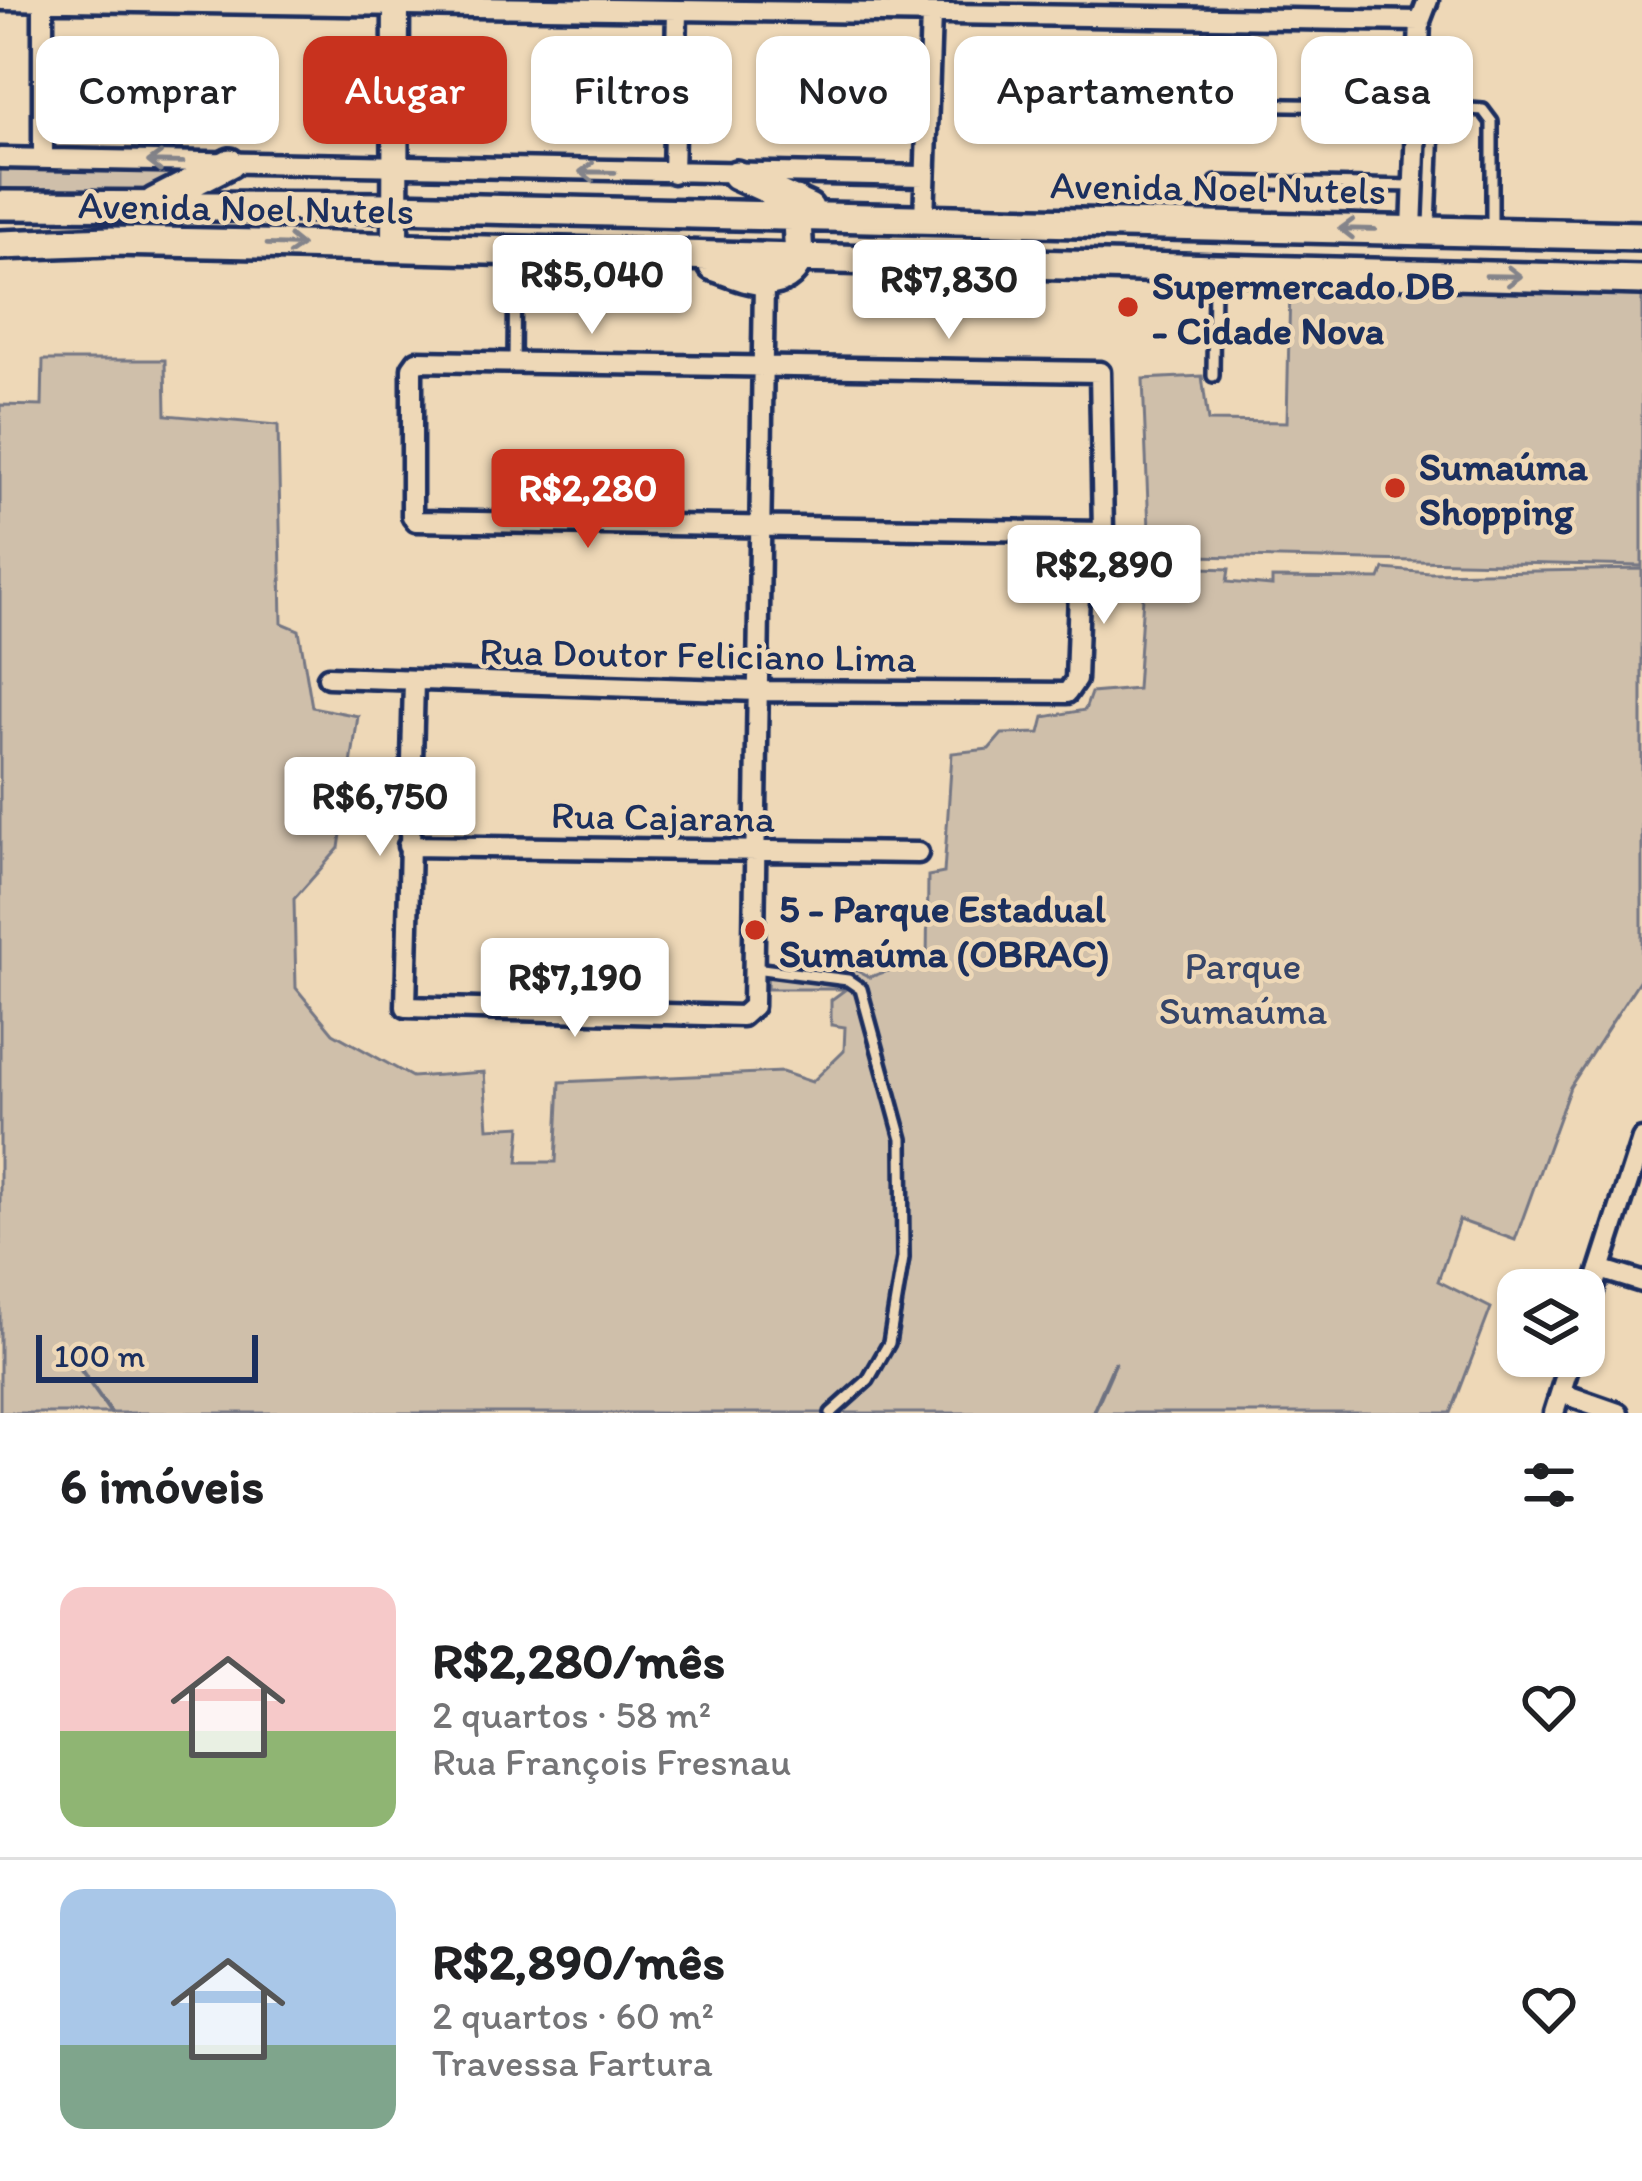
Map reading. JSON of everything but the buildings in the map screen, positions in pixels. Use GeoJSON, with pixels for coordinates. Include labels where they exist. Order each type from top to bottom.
{"type":"FeatureCollection","features":[{"type":"Feature","properties":{"kind":"main road"},"geometry":{"type":"LineString","coordinates":[[149,205],[230,163]]}},
{"type":"Feature","properties":{"kind":"main road"},"geometry":{"type":"LineString","coordinates":[[680,256],[764,283],[788,275],[799,260],[795,209],[736,175]]}},
{"type":"Feature","properties":{"kind":"main road","name":"Avenida Noel Nutels"},"geometry":{"type":"LineString","coordinates":[[0,205],[795,209],[829,217],[1642,236]]}},
{"type":"Feature","properties":{"kind":"main road","name":"Avenida Noel Nutels"},"geometry":{"type":"LineString","coordinates":[[0,245],[110,241],[1642,280]]}},
{"type":"Feature","properties":{"kind":"street"},"geometry":{"type":"LineString","coordinates":[[2,0],[1420,21]]}},
{"type":"Feature","properties":{"kind":"street"},"geometry":{"type":"LineString","coordinates":[[1419,36],[1428,0]]}},
{"type":"Feature","properties":{"kind":"street"},"geometry":{"type":"LineString","coordinates":[[43,1],[43,159]]}},
{"type":"Feature","properties":{"kind":"street"},"geometry":{"type":"LineString","coordinates":[[394,248],[396,4]]}},
{"type":"Feature","properties":{"kind":"street"},"geometry":{"type":"LineString","coordinates":[[666,8],[673,173]]}},
{"type":"Feature","properties":{"kind":"street"},"geometry":{"type":"LineString","coordinates":[[924,219],[931,14]]}},
{"type":"Feature","properties":{"kind":"street"},"geometry":{"type":"LineString","coordinates":[[1415,144],[1414,186],[1421,230]]}},
{"type":"Feature","properties":{"kind":"street"},"geometry":{"type":"LineString","coordinates":[[0,158],[924,176]]}},
{"type":"Feature","properties":{"kind":"street"},"geometry":{"type":"LineString","coordinates":[[795,209],[825,175]]}},
{"type":"Feature","properties":{"kind":"street"},"geometry":{"type":"LineString","coordinates":[[413,680],[405,1004],[410,1009],[742,1016],[753,1006],[764,283]]}},
{"type":"Feature","properties":{"kind":"street"},"geometry":{"type":"LineString","coordinates":[[418,361],[514,362],[1093,371],[1102,375],[1103,532],[416,521],[412,516],[412,368],[418,361]]}},
{"type":"Feature","properties":{"kind":"street","name":"Rua Doutor Feliciano Lima"},"geometry":{"type":"LineString","coordinates":[[328,677],[759,691],[1067,693],[1076,680],[1081,533]]}},
{"type":"Feature","properties":{"kind":"street","name":"Rua Cajarana"},"geometry":{"type":"LineString","coordinates":[[408,846],[917,853]]}},
{"type":"Feature","properties":{"kind":"street"},"geometry":{"type":"LineString","coordinates":[[1600,1269],[1642,1139]]}},
{"type":"Feature","properties":{"kind":"street"},"geometry":{"type":"LineString","coordinates":[[1605,1271],[1642,1282]]}},
{"type":"Feature","properties":{"kind":"street"},"geometry":{"type":"LineString","coordinates":[[1554,1413],[1566,1377]]}},
{"type":"Feature","properties":{"kind":"street"},"geometry":{"type":"LineString","coordinates":[[1561,1393],[1618,1413]]}},
{"type":"Feature","properties":{"kind":"lane"},"geometry":{"type":"LineString","coordinates":[[1421,230],[1433,125],[1439,114],[1456,108],[1483,110],[1492,122],[1492,232]]}},
{"type":"Feature","properties":{"kind":"lane"},"geometry":{"type":"LineString","coordinates":[[1216,182],[1414,186]]}},
{"type":"Feature","properties":{"kind":"lane"},"geometry":{"type":"LineString","coordinates":[[514,362],[515,252]]}},
{"type":"Feature","properties":{"kind":"lane"},"geometry":{"type":"LineString","coordinates":[[1213,376],[1214,269]]}},
{"type":"Feature","properties":{"kind":"lane"},"geometry":{"type":"LineString","coordinates":[[754,968],[848,980],[861,989],[902,1138],[902,1258],[889,1343],[868,1380],[831,1413]]}},
{"type":"Feature","properties":{"kind":"green space"},"geometry":{"type":"Polygon","coordinates":[[[0,158],[230,163],[149,205],[0,205],[0,158]]]}},
{"type":"Feature","properties":{"kind":"green space","name":"Sumaúma Shopping"},"geometry":{"type":"Polygon","coordinates":[[[1290,287],[1642,296],[1642,566],[1150,555],[1143,379],[1202,376],[1208,421],[1287,422],[1290,287]]]}},
{"type":"Feature","properties":{"kind":"green space","name":"Parque Sumaúma"},"geometry":{"type":"Polygon","coordinates":[[[43,360],[165,360],[166,415],[278,425],[282,623],[299,630],[312,707],[358,716],[339,848],[294,899],[296,988],[333,1033],[412,1077],[484,1072],[488,1128],[521,1126],[518,1162],[556,1162],[560,1082],[782,1072],[812,1082],[844,1051],[845,1027],[831,1025],[831,1000],[846,989],[767,989],[768,963],[852,968],[870,977],[901,966],[927,965],[928,876],[944,873],[952,753],[989,749],[1002,734],[1040,733],[1044,717],[1085,710],[1091,693],[1137,689],[1145,566],[1229,569],[1227,582],[1272,586],[1272,578],[1380,579],[1384,569],[1430,573],[1642,569],[1642,976],[1570,1087],[1515,1240],[1459,1220],[1438,1281],[1491,1308],[1451,1413],[0,1413],[0,405],[42,406],[43,360]]]}},
{"type":"Feature","properties":{"kind":"waterway"},"geometry":{"type":"LineString","coordinates":[[69,1353],[111,1413]]}},
{"type":"Feature","properties":{"kind":"waterway"},"geometry":{"type":"LineString","coordinates":[[1093,1413],[1115,1363]]}},
{"type":"Feature","properties":{"kind":"place","name":"Supermercado DB - Cidade Nova"},"geometry":{"type":"Point","coordinates":[1128,307]}},
{"type":"Feature","properties":{"kind":"place","name":"Sumaúma Shopping"},"geometry":{"type":"Point","coordinates":[1395,488]}},
{"type":"Feature","properties":{"kind":"place","name":"5 - Parque Estadual Sumaúma (OBRAC)"},"geometry":{"type":"Point","coordinates":[755,930]}}]}
